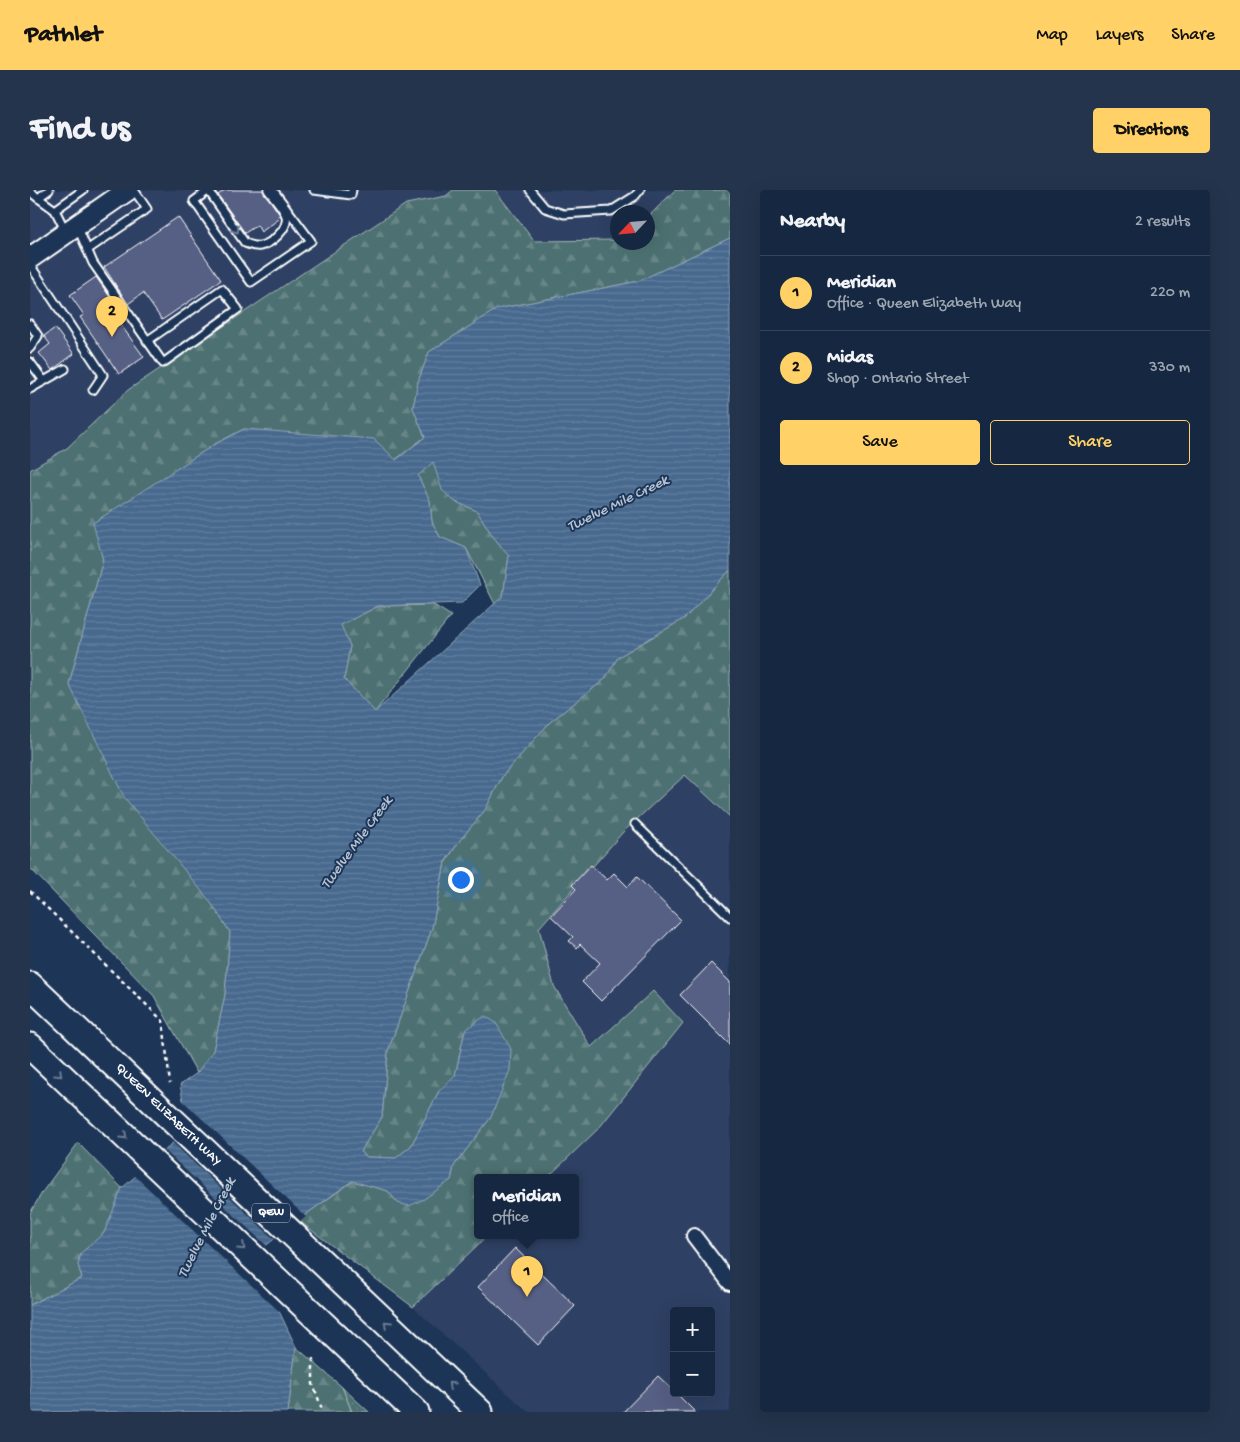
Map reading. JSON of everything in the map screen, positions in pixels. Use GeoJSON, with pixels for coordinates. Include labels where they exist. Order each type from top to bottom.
{"type":"FeatureCollection","features":[{"type":"Feature","properties":{"kind":"highway"},"geometry":{"type":"LineString","coordinates":[[30,969],[120,1069]]}},
{"type":"Feature","properties":{"kind":"highway","name":"QUEEN ELIZABETH WAY"},"geometry":{"type":"LineString","coordinates":[[30,985],[480,1412]]}},
{"type":"Feature","properties":{"kind":"highway"},"geometry":{"type":"LineString","coordinates":[[30,1046],[416,1412]]}},
{"type":"Feature","properties":{"kind":"main road"},"geometry":{"type":"LineString","coordinates":[[31,256],[72,229],[117,195]]}},
{"type":"Feature","properties":{"kind":"street"},"geometry":{"type":"LineString","coordinates":[[694,1236],[730,1283]]}},
{"type":"Feature","properties":{"kind":"lane"},"geometry":{"type":"LineString","coordinates":[[38,198],[49,190]]}},
{"type":"Feature","properties":{"kind":"lane"},"geometry":{"type":"LineString","coordinates":[[55,210],[83,190]]}},
{"type":"Feature","properties":{"kind":"lane"},"geometry":{"type":"LineString","coordinates":[[87,250],[147,209],[134,190]]}},
{"type":"Feature","properties":{"kind":"lane"},"geometry":{"type":"LineString","coordinates":[[268,190],[286,215],[286,224],[283,232],[262,246],[252,246],[245,242],[208,190],[194,201],[251,282],[311,241],[273,190]]}},
{"type":"Feature","properties":{"kind":"lane"},"geometry":{"type":"LineString","coordinates":[[314,190],[350,195],[352,190]]}},
{"type":"Feature","properties":{"kind":"lane"},"geometry":{"type":"LineString","coordinates":[[530,190],[545,208],[564,214],[611,211],[635,196],[640,190]]}},
{"type":"Feature","properties":{"kind":"lane"},"geometry":{"type":"LineString","coordinates":[[30,192],[55,210],[72,229],[87,250],[93,263],[147,341],[163,363],[238,309],[222,289],[147,341]]}},
{"type":"Feature","properties":{"kind":"lane"},"geometry":{"type":"LineString","coordinates":[[31,256],[103,375],[93,390]]}},
{"type":"Feature","properties":{"kind":"lane"},"geometry":{"type":"LineString","coordinates":[[30,324],[38,336],[30,348]]}},
{"type":"Feature","properties":{"kind":"lane"},"geometry":{"type":"LineString","coordinates":[[30,362],[44,381]]}},
{"type":"Feature","properties":{"kind":"lane"},"geometry":{"type":"LineString","coordinates":[[30,389],[64,369]]}},
{"type":"Feature","properties":{"kind":"lane"},"geometry":{"type":"LineString","coordinates":[[635,824],[730,917]]}},
{"type":"Feature","properties":{"kind":"path"},"geometry":{"type":"LineString","coordinates":[[30,891],[163,1021],[170,1084]]}},
{"type":"Feature","properties":{"kind":"path"},"geometry":{"type":"LineString","coordinates":[[313,1358],[313,1384],[323,1412]]}},
{"type":"Feature","properties":{"kind":"shaded area"},"geometry":{"type":"Polygon","coordinates":[[[30,190],[453,190],[446,196],[406,204],[128,390],[67,448],[30,470],[30,190]]]}},
{"type":"Feature","properties":{"kind":"shaded area"},"geometry":{"type":"Polygon","coordinates":[[[495,190],[675,190],[655,210],[655,205],[610,205],[610,240],[534,241],[495,190]]]}},
{"type":"Feature","properties":{"kind":"shaded area"},"geometry":{"type":"Polygon","coordinates":[[[685,775],[730,817],[730,1412],[528,1412],[413,1307],[484,1239],[579,1239],[579,1174],[551,1174],[599,1128],[652,991],[591,1047],[554,986],[539,928],[623,832],[685,775]]]}},
{"type":"Feature","properties":{"kind":"green space"},"geometry":{"type":"Polygon","coordinates":[[[453,190],[495,190],[534,241],[610,240],[610,250],[655,250],[655,210],[675,190],[730,190],[730,238],[639,281],[497,309],[429,352],[418,382],[413,408],[425,437],[395,460],[244,429],[215,444],[94,523],[103,560],[69,684],[230,932],[225,995],[213,1051],[197,1073],[154,996],[30,868],[30,470],[67,448],[128,390],[406,204],[446,196],[453,190]]]}},
{"type":"Feature","properties":{"kind":"green space"},"geometry":{"type":"Polygon","coordinates":[[[433,461],[454,501],[477,511],[492,535],[509,556],[503,596],[495,604],[466,548],[440,537],[432,522],[430,501],[418,476],[433,461]]]}},
{"type":"Feature","properties":{"kind":"green space"},"geometry":{"type":"Polygon","coordinates":[[[730,570],[730,817],[685,775],[623,832],[539,928],[554,986],[591,1047],[653,991],[683,1023],[599,1128],[551,1174],[474,1174],[474,1239],[484,1239],[413,1307],[298,1220],[353,1181],[388,1191],[398,1203],[451,1180],[454,1166],[491,1117],[465,1030],[455,1076],[439,1091],[411,1146],[396,1158],[367,1157],[360,1152],[382,1117],[388,1051],[432,928],[445,863],[460,840],[485,810],[503,775],[550,722],[605,679],[618,657],[685,618],[730,570]]]}},
{"type":"Feature","properties":{"kind":"green space"},"geometry":{"type":"Polygon","coordinates":[[[434,605],[451,616],[375,712],[344,679],[350,646],[340,625],[379,606],[434,605]]]}},
{"type":"Feature","properties":{"kind":"green space"},"geometry":{"type":"Polygon","coordinates":[[[78,1143],[122,1188],[104,1233],[80,1255],[79,1268],[82,1278],[30,1305],[30,1213],[43,1191],[78,1143]]]}},
{"type":"Feature","properties":{"kind":"green space"},"geometry":{"type":"Polygon","coordinates":[[[296,1347],[342,1387],[352,1412],[288,1412],[296,1347]]]}},
{"type":"Feature","properties":{"kind":"green space"},"geometry":{"type":"Polygon","coordinates":[[[342,1387],[369,1412],[352,1412],[342,1387]]]}},
{"type":"Feature","properties":{"kind":"water","name":"Twelve Mile Creek"},"geometry":{"type":"Polygon","coordinates":[[[730,238],[730,570],[685,618],[618,657],[605,679],[550,722],[503,775],[485,810],[460,840],[445,862],[432,928],[388,1051],[382,1117],[360,1152],[367,1157],[396,1158],[411,1146],[439,1091],[455,1076],[465,1030],[485,1016],[496,1023],[511,1049],[510,1070],[491,1117],[454,1166],[451,1180],[424,1199],[409,1206],[398,1203],[388,1191],[352,1181],[298,1220],[253,1256],[296,1347],[288,1412],[30,1412],[30,1305],[82,1278],[78,1265],[81,1253],[104,1233],[122,1188],[171,1145],[187,1120],[180,1085],[197,1073],[213,1051],[225,995],[230,932],[209,900],[124,797],[69,684],[103,560],[93,523],[215,444],[244,429],[374,439],[396,460],[425,437],[413,408],[418,382],[429,352],[497,309],[639,281],[730,238]],[[433,462],[418,476],[430,501],[432,522],[440,537],[466,548],[480,585],[462,603],[378,606],[341,625],[350,646],[344,679],[375,712],[503,596],[509,556],[492,535],[477,511],[454,501],[442,490],[433,462]]]}},
{"type":"Feature","properties":{"kind":"pier"},"geometry":{"type":"Polygon","coordinates":[[[180,1098],[306,1217],[276,1241],[171,1141],[185,1120],[180,1098]]]}},
{"type":"Feature","properties":{"kind":"pier"},"geometry":{"type":"Polygon","coordinates":[[[163,1149],[268,1247],[256,1257],[283,1315],[134,1175],[163,1149]]]}},
{"type":"Feature","properties":{"kind":"building"},"geometry":{"type":"Polygon","coordinates":[[[225,190],[263,190],[280,215],[277,217],[279,219],[261,232],[257,225],[245,233],[218,195],[225,190]]]}},
{"type":"Feature","properties":{"kind":"building"},"geometry":{"type":"Polygon","coordinates":[[[178,217],[221,280],[162,320],[143,293],[128,304],[104,267],[178,217]]]}},
{"type":"Feature","properties":{"kind":"building"},"geometry":{"type":"Polygon","coordinates":[[[96,277],[119,310],[113,314],[144,357],[119,374],[80,317],[84,315],[70,295],[96,277]]]}},
{"type":"Feature","properties":{"kind":"building"},"geometry":{"type":"Polygon","coordinates":[[[55,328],[74,354],[52,370],[39,353],[50,344],[44,336],[55,328]]]}},
{"type":"Feature","properties":{"kind":"building"},"geometry":{"type":"Polygon","coordinates":[[[591,865],[607,880],[614,873],[628,887],[637,877],[681,920],[601,1001],[582,982],[600,963],[580,944],[577,948],[569,941],[573,937],[551,916],[576,889],[572,885],[591,865]]]}},
{"type":"Feature","properties":{"kind":"building"},"geometry":{"type":"Polygon","coordinates":[[[711,963],[730,982],[730,1045],[680,995],[711,963]]]}},
{"type":"Feature","properties":{"kind":"building"},"geometry":{"type":"Polygon","coordinates":[[[515,1248],[575,1306],[538,1345],[478,1287],[515,1248]]]}},
{"type":"Feature","properties":{"kind":"building"},"geometry":{"type":"Polygon","coordinates":[[[658,1376],[670,1387],[670,1397],[680,1397],[695,1412],[623,1412],[658,1376]]]}},
{"type":"Feature","properties":{"kind":"place","name":"Midas"},"geometry":{"type":"Point","coordinates":[112,337]}},
{"type":"Feature","properties":{"kind":"place","name":"Meridian"},"geometry":{"type":"Point","coordinates":[527,1297]}}]}
